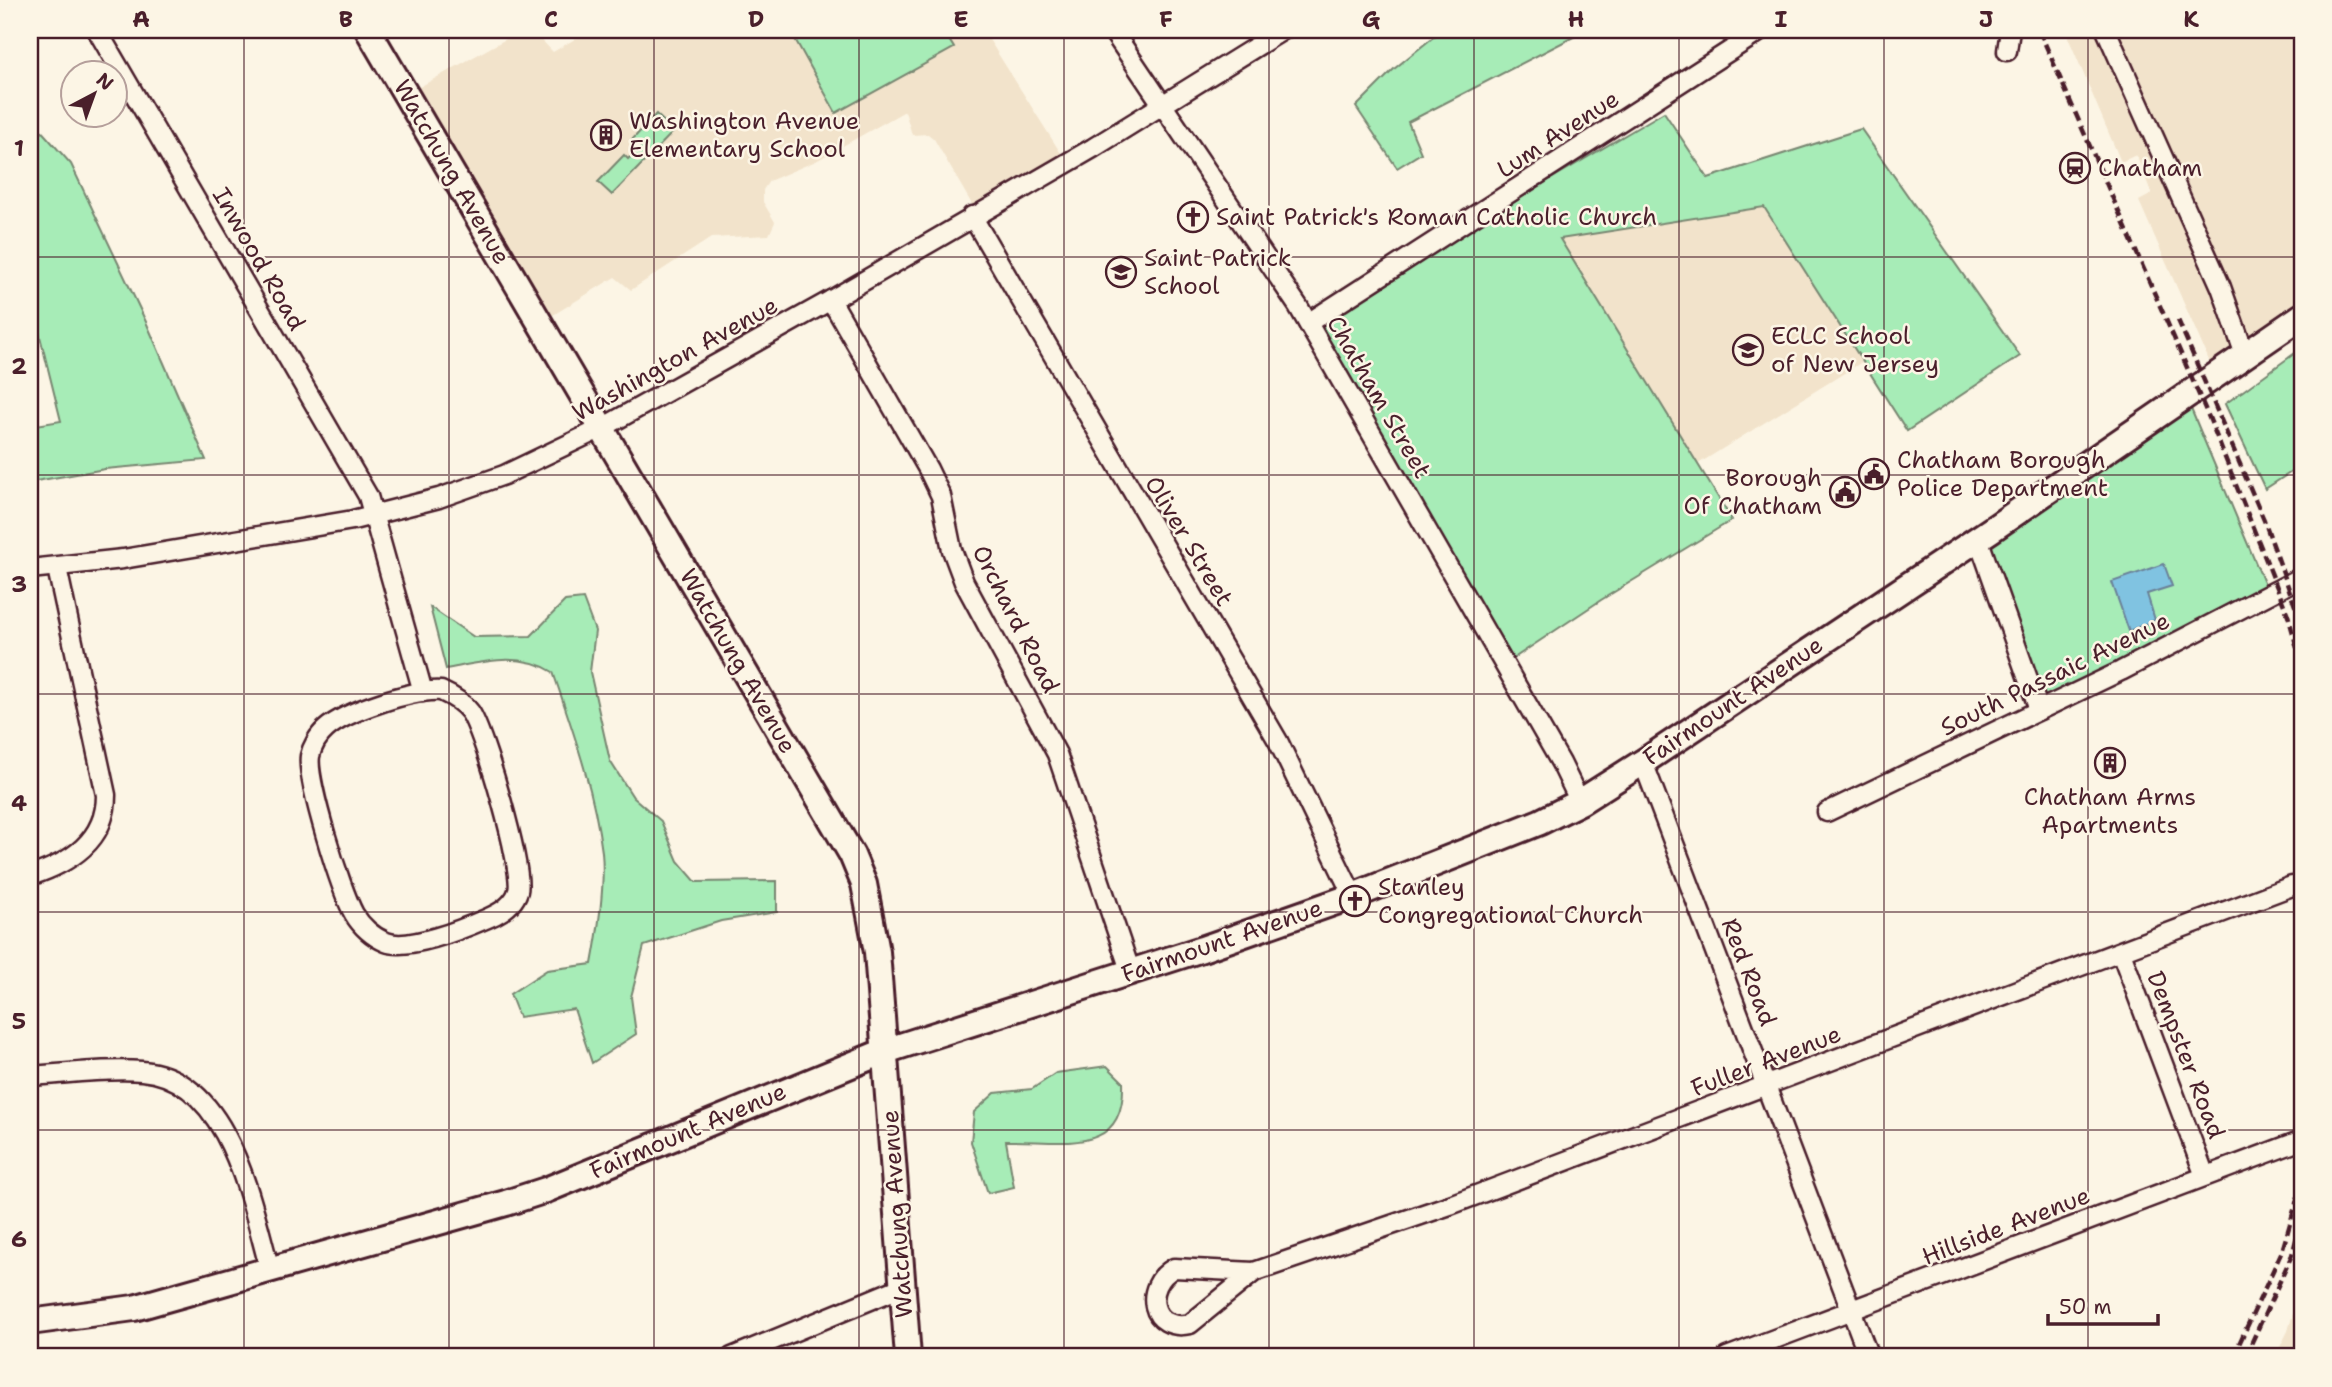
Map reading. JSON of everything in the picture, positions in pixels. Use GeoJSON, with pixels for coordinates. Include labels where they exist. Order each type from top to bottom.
{"type":"FeatureCollection","features":[{"type":"Feature","properties":{"kind":"main road","name":"Watchung Avenue"},"geometry":{"type":"LineString","coordinates":[[368,30],[852,856],[864,884],[871,918],[885,1051],[908,1357]]}},
{"type":"Feature","properties":{"kind":"main road","name":"Fairmount Avenue"},"geometry":{"type":"LineString","coordinates":[[30,1322],[134,1308],[546,1190],[885,1051],[1131,973],[1353,896],[1518,831],[1580,802],[1643,762],[1979,538],[2302,317]]}},
{"type":"Feature","properties":{"kind":"street","name":"Inwood Road"},"geometry":{"type":"LineString","coordinates":[[97,30],[356,474],[374,514],[424,692]]}},
{"type":"Feature","properties":{"kind":"street","name":"Chatham Street"},"geometry":{"type":"LineString","coordinates":[[1112,30],[1308,323],[1561,763],[1580,802]]}},
{"type":"Feature","properties":{"kind":"street","name":"Washington Avenue"},"geometry":{"type":"LineString","coordinates":[[30,569],[57,568],[262,537],[439,498],[505,475],[602,428],[831,300],[1163,105],[1283,30]]}},
{"type":"Feature","properties":{"kind":"street","name":"Lum Avenue"},"geometry":{"type":"LineString","coordinates":[[1308,323],[1762,30]]}},
{"type":"Feature","properties":{"kind":"street"},"geometry":{"type":"LineString","coordinates":[[2007,51],[2010,30]]}},
{"type":"Feature","properties":{"kind":"street"},"geometry":{"type":"LineString","coordinates":[[2106,30],[2221,287],[2245,355]]}},
{"type":"Feature","properties":{"kind":"street","name":"Oliver Street"},"geometry":{"type":"LineString","coordinates":[[972,216],[1278,741],[1353,896]]}},
{"type":"Feature","properties":{"kind":"street","name":"Orchard Road"},"geometry":{"type":"LineString","coordinates":[[831,300],[929,469],[941,496],[952,550],[964,582],[1058,754],[1131,973]]}},
{"type":"Feature","properties":{"kind":"street"},"geometry":{"type":"LineString","coordinates":[[1979,538],[2039,710]]}},
{"type":"Feature","properties":{"kind":"street"},"geometry":{"type":"LineString","coordinates":[[30,876],[67,860],[89,844],[103,822],[106,808],[106,795],[57,568]]}},
{"type":"Feature","properties":{"kind":"street","name":"South Passaic Avenue"},"geometry":{"type":"LineString","coordinates":[[1827,812],[2039,710],[2302,577]]}},
{"type":"Feature","properties":{"kind":"street"},"geometry":{"type":"LineString","coordinates":[[441,691],[462,703],[480,731],[518,864],[519,889],[506,907],[476,924],[437,936],[394,944],[372,934],[354,914],[311,782],[310,755],[323,731],[340,720],[424,692],[441,691]]}},
{"type":"Feature","properties":{"kind":"street","name":"Red Road"},"geometry":{"type":"LineString","coordinates":[[1643,762],[1869,1357]]}},
{"type":"Feature","properties":{"kind":"street","name":"Fuller Avenue"},"geometry":{"type":"LineString","coordinates":[[1254,1272],[1174,1268],[1158,1280],[1153,1299],[1156,1309],[1169,1324],[1179,1327],[1190,1324],[1254,1272],[1525,1178],[2292,886]]}},
{"type":"Feature","properties":{"kind":"street","name":"Dempster Road"},"geometry":{"type":"LineString","coordinates":[[2121,952],[2205,1176]]}},
{"type":"Feature","properties":{"kind":"street"},"geometry":{"type":"LineString","coordinates":[[30,1076],[143,1071],[178,1083],[199,1099],[222,1128],[233,1149],[270,1270]]}},
{"type":"Feature","properties":{"kind":"street","name":"Hillside Avenue"},"geometry":{"type":"LineString","coordinates":[[1727,1357],[2302,1140]]}},
{"type":"Feature","properties":{"kind":"street"},"geometry":{"type":"LineString","coordinates":[[732,1357],[902,1287]]}},
{"type":"Feature","properties":{"kind":"shaded area"},"geometry":{"type":"Polygon","coordinates":[[[522,30],[532,30],[553,52],[590,30],[983,30],[1067,163],[977,213],[934,139],[928,134],[912,135],[905,111],[816,161],[769,181],[763,190],[763,202],[775,222],[769,235],[711,238],[631,290],[615,277],[540,323],[407,94],[522,30]]]}},
{"type":"Feature","properties":{"kind":"shaded area"},"geometry":{"type":"Polygon","coordinates":[[[2065,30],[2302,30],[2302,318],[2294,306],[2211,365],[2139,201],[2152,194],[2136,155],[2121,162],[2065,30]]]}},
{"type":"Feature","properties":{"kind":"shaded area"},"geometry":{"type":"Polygon","coordinates":[[[1664,112],[1708,178],[1861,129],[2020,356],[1907,431],[1862,362],[1698,464],[1732,520],[1601,600],[1502,666],[1311,321],[1664,112]]]}},
{"type":"Feature","properties":{"kind":"shaded area"},"geometry":{"type":"Polygon","coordinates":[[[2302,1282],[2302,1357],[2275,1357],[2288,1331],[2302,1282]]]}},
{"type":"Feature","properties":{"kind":"green space"},"geometry":{"type":"Polygon","coordinates":[[[790,30],[943,30],[954,48],[836,113],[790,30]]]}},
{"type":"Feature","properties":{"kind":"green space"},"geometry":{"type":"Polygon","coordinates":[[[1442,30],[1587,30],[1408,122],[1421,153],[1397,168],[1356,107],[1394,69],[1442,30]]]}},
{"type":"Feature","properties":{"kind":"green space"},"geometry":{"type":"Polygon","coordinates":[[[1664,112],[1708,178],[1861,129],[2020,356],[1907,431],[1764,207],[1560,239],[1732,520],[1601,600],[1502,666],[1311,321],[1664,112]]]}},
{"type":"Feature","properties":{"kind":"green space"},"geometry":{"type":"Polygon","coordinates":[[[656,114],[674,131],[612,195],[598,182],[624,155],[628,159],[640,147],[632,140],[656,114]]]}},
{"type":"Feature","properties":{"kind":"green space"},"geometry":{"type":"Polygon","coordinates":[[[30,118],[71,164],[147,324],[206,460],[105,469],[30,482],[30,426],[61,421],[30,296],[30,118]]]}},
{"type":"Feature","properties":{"kind":"green space"},"geometry":{"type":"Polygon","coordinates":[[[2302,348],[2302,465],[2265,489],[2225,404],[2302,348]]]}},
{"type":"Feature","properties":{"kind":"green space"},"geometry":{"type":"Polygon","coordinates":[[[2186,397],[2270,597],[2039,711],[1979,538],[2186,397]]]}},
{"type":"Feature","properties":{"kind":"green space"},"geometry":{"type":"Polygon","coordinates":[[[583,599],[595,631],[590,672],[610,761],[633,797],[661,821],[678,861],[696,882],[777,881],[777,912],[721,921],[644,946],[631,997],[636,1034],[592,1063],[574,1009],[519,1017],[510,994],[547,970],[592,964],[599,923],[603,865],[594,806],[553,672],[514,660],[487,661],[446,669],[430,607],[474,637],[531,636],[565,601],[583,599]]]}},
{"type":"Feature","properties":{"kind":"green space"},"geometry":{"type":"Polygon","coordinates":[[[1107,1066],[1123,1082],[1121,1107],[1113,1124],[1101,1134],[1085,1140],[1006,1141],[1014,1187],[988,1193],[971,1142],[974,1112],[995,1093],[1032,1089],[1056,1073],[1107,1066]]]}},
{"type":"Feature","properties":{"kind":"water"},"geometry":{"type":"Polygon","coordinates":[[[2164,564],[2172,586],[2147,594],[2155,620],[2129,631],[2112,582],[2164,564]]]}},
{"type":"Feature","properties":{"kind":"railway"},"geometry":{"type":"LineString","coordinates":[[2039,30],[2210,420],[2288,615],[2302,666]]}},
{"type":"Feature","properties":{"kind":"railway"},"geometry":{"type":"LineString","coordinates":[[2178,320],[2264,520],[2302,625]]}},
{"type":"Feature","properties":{"kind":"railway"},"geometry":{"type":"LineString","coordinates":[[2233,1357],[2282,1251],[2302,1183]]}},
{"type":"Feature","properties":{"kind":"railway"},"geometry":{"type":"LineString","coordinates":[[2245,1357],[2292,1255],[2300,1225]]}},
{"type":"Feature","properties":{"kind":"place","name":"Washington Avenue Elementary School"},"geometry":{"type":"Point","coordinates":[606,135]}},
{"type":"Feature","properties":{"kind":"place","name":"Chatham"},"geometry":{"type":"Point","coordinates":[2075,168]}},
{"type":"Feature","properties":{"kind":"place","name":"Saint Patrick's Roman Catholic Church"},"geometry":{"type":"Point","coordinates":[1193,217]}},
{"type":"Feature","properties":{"kind":"place","name":"Saint Patrick School"},"geometry":{"type":"Point","coordinates":[1121,272]}},
{"type":"Feature","properties":{"kind":"place","name":"ECLC School of New Jersey"},"geometry":{"type":"Point","coordinates":[1748,350]}},
{"type":"Feature","properties":{"kind":"place","name":"Chatham Borough Police Department"},"geometry":{"type":"Point","coordinates":[1874,474]}},
{"type":"Feature","properties":{"kind":"place","name":"Borough Of Chatham"},"geometry":{"type":"Point","coordinates":[1845,492]}},
{"type":"Feature","properties":{"kind":"place","name":"Chatham Arms Apartments"},"geometry":{"type":"Point","coordinates":[2110,763]}},
{"type":"Feature","properties":{"kind":"place","name":"Stanley Congregational Church"},"geometry":{"type":"Point","coordinates":[1355,901]}}]}
